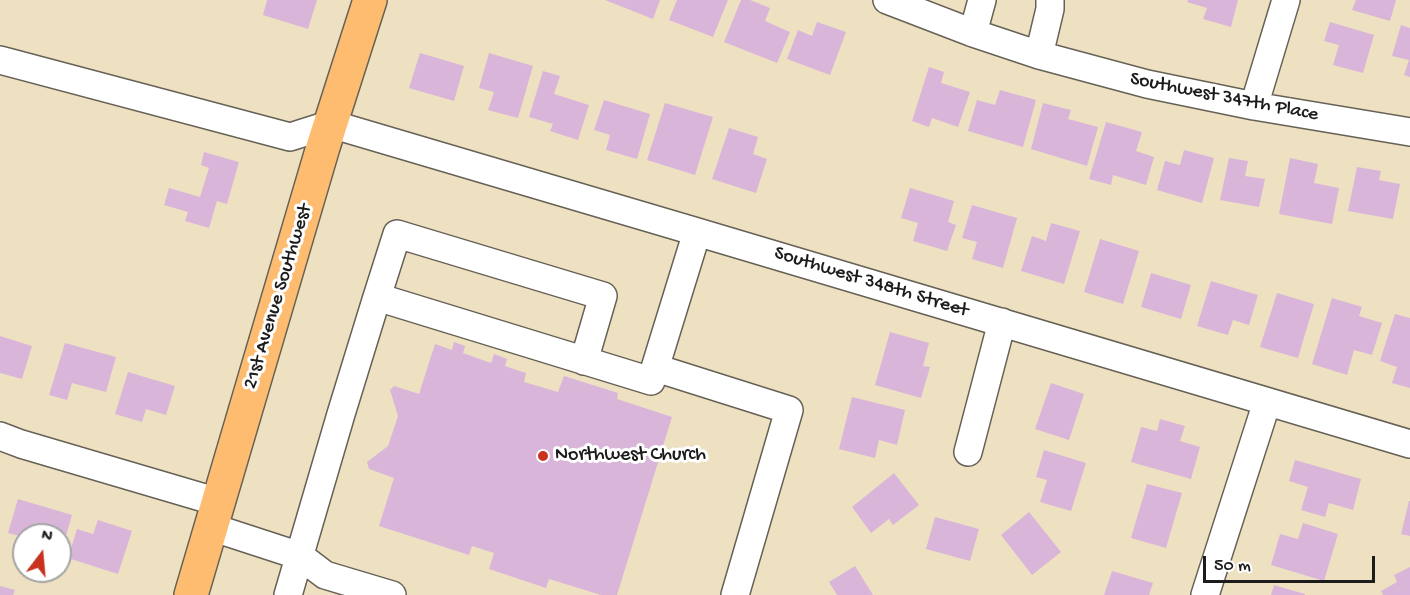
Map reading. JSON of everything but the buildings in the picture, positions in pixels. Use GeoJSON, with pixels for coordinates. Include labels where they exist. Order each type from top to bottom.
{"type":"FeatureCollection","features":[{"type":"Feature","properties":{"kind":"main road","name":"21st Avenue Southwest"},"geometry":{"type":"LineString","coordinates":[[190,595],[370,0]]}},
{"type":"Feature","properties":{"kind":"street","name":"Southwest 347th Place"},"geometry":{"type":"LineString","coordinates":[[887,0],[1039,55],[1147,84],[1254,106],[1410,132]]}},
{"type":"Feature","properties":{"kind":"street"},"geometry":{"type":"LineString","coordinates":[[973,33],[982,0]]}},
{"type":"Feature","properties":{"kind":"street"},"geometry":{"type":"LineString","coordinates":[[1039,55],[1050,0]]}},
{"type":"Feature","properties":{"kind":"street"},"geometry":{"type":"LineString","coordinates":[[1254,106],[1286,0]]}},
{"type":"Feature","properties":{"kind":"street"},"geometry":{"type":"LineString","coordinates":[[0,60],[290,137],[331,124]]}},
{"type":"Feature","properties":{"kind":"street","name":"Southwest 348th Street"},"geometry":{"type":"LineString","coordinates":[[331,124],[1410,444]]}},
{"type":"Feature","properties":{"kind":"street"},"geometry":{"type":"LineString","coordinates":[[377,297],[651,381],[698,232]]}},
{"type":"Feature","properties":{"kind":"street"},"geometry":{"type":"LineString","coordinates":[[288,595],[341,414],[398,234],[603,296],[584,361]]}},
{"type":"Feature","properties":{"kind":"street"},"geometry":{"type":"LineString","coordinates":[[968,452],[1002,322]]}},
{"type":"Feature","properties":{"kind":"street"},"geometry":{"type":"LineString","coordinates":[[656,368],[789,410],[735,595]]}},
{"type":"Feature","properties":{"kind":"street"},"geometry":{"type":"LineString","coordinates":[[1205,595],[1267,402]]}},
{"type":"Feature","properties":{"kind":"street"},"geometry":{"type":"LineString","coordinates":[[0,436],[215,514],[300,556],[325,575],[392,595]]}},
{"type":"Feature","properties":{"kind":"place","name":"Northwest Church"},"geometry":{"type":"Point","coordinates":[543,456]}}]}
